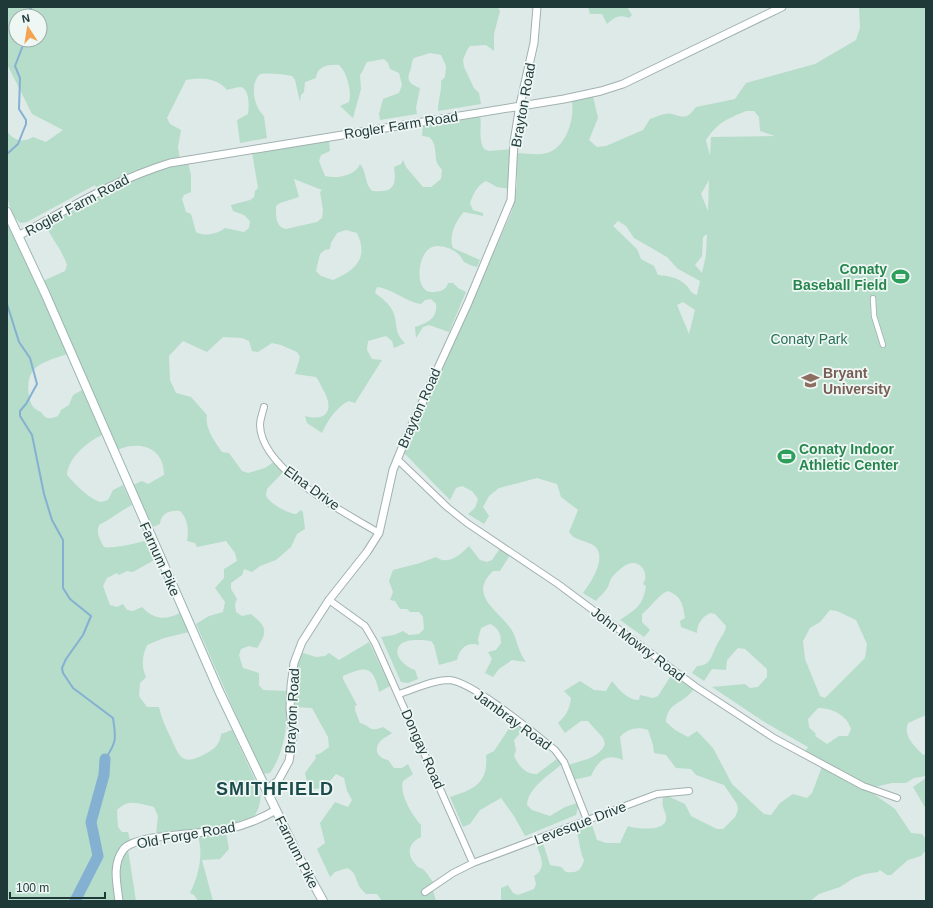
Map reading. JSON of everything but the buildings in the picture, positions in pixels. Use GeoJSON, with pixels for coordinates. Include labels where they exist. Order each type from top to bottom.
{"type":"FeatureCollection","features":[{"type":"Feature","properties":{"kind":"main road","name":"Farnum Pike"},"geometry":{"type":"LineString","coordinates":[[7,212],[45,293],[177,598],[219,691],[297,854],[323,901]]}},
{"type":"Feature","properties":{"kind":"street","name":"Brayton Road"},"geometry":{"type":"LineString","coordinates":[[267,789],[278,781],[289,761],[293,737],[290,708],[294,663],[302,642],[330,600],[367,552],[379,533],[389,485],[397,459],[511,200],[514,142],[520,105],[534,43],[537,7]]}},
{"type":"Feature","properties":{"kind":"street","name":"Rogler Farm Road"},"geometry":{"type":"LineString","coordinates":[[18,236],[103,188],[128,177],[170,163],[564,99],[623,84],[782,7]]}},
{"type":"Feature","properties":{"kind":"street"},"geometry":{"type":"LineString","coordinates":[[873,298],[874,316],[883,345]]}},
{"type":"Feature","properties":{"kind":"street","name":"Elna Drive"},"geometry":{"type":"LineString","coordinates":[[264,407],[260,424],[263,439],[274,459],[291,475],[316,494],[379,533]]}},
{"type":"Feature","properties":{"kind":"street","name":"John Mowry Road"},"geometry":{"type":"LineString","coordinates":[[397,459],[447,507],[462,519],[558,584],[702,692],[774,738],[863,786],[898,798]]}},
{"type":"Feature","properties":{"kind":"street","name":"Dongay Road"},"geometry":{"type":"LineString","coordinates":[[330,600],[365,626],[399,694],[473,863]]}},
{"type":"Feature","properties":{"kind":"street","name":"Jambray Road"},"geometry":{"type":"LineString","coordinates":[[399,694],[435,681],[450,680],[465,685],[483,697],[555,750],[564,762],[587,820]]}},
{"type":"Feature","properties":{"kind":"street","name":"Levesque Drive"},"geometry":{"type":"LineString","coordinates":[[473,863],[657,794],[689,791]]}},
{"type":"Feature","properties":{"kind":"street","name":"Old Forge Road"},"geometry":{"type":"LineString","coordinates":[[119,901],[117,864],[122,851],[129,845],[161,837],[239,827],[256,822],[276,810]]}},
{"type":"Feature","properties":{"kind":"street"},"geometry":{"type":"LineString","coordinates":[[425,892],[453,873],[473,863]]}},
{"type":"Feature","properties":{"kind":"green space"},"geometry":{"type":"Polygon","coordinates":[[[7,7],[498,7],[500,11],[494,34],[494,51],[486,45],[470,46],[463,60],[464,67],[474,88],[479,93],[481,104],[438,111],[441,81],[445,77],[446,66],[441,55],[430,53],[414,58],[408,77],[410,82],[420,88],[416,108],[417,114],[380,120],[379,114],[383,99],[399,93],[402,85],[399,73],[390,69],[388,63],[384,59],[367,62],[360,75],[361,89],[353,118],[340,106],[349,102],[350,93],[346,77],[339,65],[331,65],[321,68],[316,78],[305,82],[304,92],[301,95],[300,102],[295,80],[292,76],[260,74],[255,84],[254,96],[255,102],[264,116],[267,138],[240,143],[237,120],[248,114],[249,103],[244,89],[239,87],[227,90],[218,83],[208,79],[186,80],[167,118],[170,124],[181,130],[178,147],[180,160],[97,190],[95,185],[27,222],[21,223],[14,217],[7,195],[7,131],[19,140],[26,140],[33,137],[46,142],[63,130],[32,114],[7,64],[7,7]]]}},
{"type":"Feature","properties":{"kind":"green space"},"geometry":{"type":"Polygon","coordinates":[[[588,7],[627,7],[632,15],[629,18],[622,16],[617,17],[607,24],[602,14],[590,14],[588,7]]]}},
{"type":"Feature","properties":{"kind":"green space","name":"Conaty Park"},"geometry":{"type":"Polygon","coordinates":[[[859,7],[926,7],[926,715],[908,723],[907,732],[908,737],[913,744],[923,755],[926,754],[926,776],[914,778],[906,783],[892,783],[875,787],[871,792],[895,809],[911,833],[922,834],[926,839],[926,850],[921,856],[908,860],[891,875],[887,875],[880,870],[878,872],[865,874],[854,878],[840,887],[819,894],[810,901],[501,901],[501,888],[508,885],[513,893],[518,895],[534,889],[536,884],[534,876],[541,869],[542,865],[536,843],[542,840],[550,865],[561,867],[566,872],[576,872],[580,869],[584,860],[575,828],[591,822],[597,840],[606,843],[620,843],[628,826],[637,828],[656,828],[665,823],[666,814],[663,805],[663,794],[685,804],[691,816],[717,829],[723,829],[735,817],[738,810],[737,804],[724,785],[696,775],[691,769],[676,768],[666,755],[654,753],[648,730],[640,728],[626,732],[620,737],[623,760],[612,757],[604,759],[600,762],[591,776],[572,780],[566,766],[588,759],[598,753],[605,744],[603,738],[588,721],[581,721],[565,733],[558,723],[569,708],[571,698],[564,691],[580,681],[594,690],[606,691],[612,681],[628,697],[639,700],[640,695],[653,698],[658,696],[674,671],[696,687],[670,710],[666,722],[675,730],[688,737],[697,731],[713,748],[732,784],[764,814],[771,815],[780,803],[793,794],[807,798],[812,793],[823,764],[804,753],[808,747],[766,723],[712,687],[745,684],[750,688],[758,687],[767,677],[767,669],[745,649],[738,648],[727,660],[726,670],[712,669],[704,681],[692,673],[697,666],[706,664],[709,661],[725,630],[726,626],[715,614],[710,613],[702,619],[697,633],[681,627],[680,621],[685,618],[681,601],[676,595],[668,591],[661,595],[642,614],[642,622],[650,630],[644,637],[620,620],[641,603],[645,593],[646,586],[643,584],[645,576],[643,568],[636,563],[628,564],[622,567],[613,576],[607,589],[596,601],[583,593],[597,569],[599,555],[593,545],[577,539],[569,532],[578,510],[561,497],[557,484],[537,478],[499,488],[489,496],[483,507],[489,516],[484,524],[468,514],[475,508],[478,499],[472,491],[462,486],[456,488],[450,500],[404,453],[512,211],[517,186],[517,153],[542,154],[557,148],[567,134],[570,126],[573,109],[572,101],[593,96],[598,118],[589,140],[597,147],[606,146],[643,130],[650,119],[667,114],[683,117],[688,116],[696,107],[735,99],[746,83],[815,64],[856,40],[860,28],[859,7]],[[746,111],[719,125],[706,140],[710,156],[711,137],[775,136],[760,131],[759,117],[754,111],[746,111]],[[709,180],[701,194],[708,211],[709,180]],[[618,221],[613,226],[637,249],[641,259],[654,266],[658,275],[669,276],[679,280],[697,295],[700,281],[678,269],[667,257],[634,238],[626,226],[618,221]],[[707,234],[703,237],[702,256],[695,265],[702,273],[706,255],[707,234]],[[683,302],[677,305],[689,334],[695,310],[683,302]],[[830,610],[820,622],[810,628],[803,641],[805,659],[820,696],[825,698],[865,658],[867,644],[856,620],[837,611],[830,610]],[[818,708],[808,719],[809,727],[816,734],[815,736],[827,744],[839,736],[848,736],[851,729],[846,720],[838,713],[823,708],[818,708]]]}},
{"type":"Feature","properties":{"kind":"green space"},"geometry":{"type":"Polygon","coordinates":[[[480,115],[481,137],[484,149],[489,151],[512,149],[510,189],[497,187],[486,181],[480,185],[470,203],[473,210],[483,213],[483,216],[464,212],[458,219],[452,234],[451,239],[453,248],[480,260],[477,267],[463,261],[457,253],[451,249],[439,246],[432,247],[423,256],[420,279],[426,290],[431,292],[439,291],[446,288],[448,283],[453,283],[458,288],[466,292],[449,332],[429,325],[423,327],[416,338],[415,327],[424,324],[431,319],[435,313],[436,304],[431,299],[425,300],[421,304],[416,303],[387,289],[377,287],[375,293],[386,302],[393,311],[399,336],[405,343],[394,348],[392,341],[386,336],[368,341],[367,350],[372,359],[382,360],[355,403],[349,401],[340,406],[322,433],[307,423],[305,416],[313,418],[325,415],[328,407],[328,401],[316,377],[295,374],[300,357],[297,352],[272,343],[258,352],[252,351],[249,341],[242,338],[223,337],[207,352],[183,341],[169,356],[170,380],[176,393],[191,397],[207,415],[207,424],[213,439],[222,452],[229,453],[242,471],[248,473],[265,468],[275,461],[285,470],[267,489],[266,495],[279,508],[293,514],[296,514],[301,510],[303,512],[305,529],[297,534],[291,547],[276,560],[260,566],[252,572],[244,569],[242,575],[231,583],[231,589],[237,599],[235,604],[236,612],[242,616],[251,614],[260,622],[264,630],[263,637],[257,648],[249,646],[241,649],[239,655],[243,668],[259,673],[259,685],[263,690],[288,691],[285,734],[280,754],[270,773],[262,774],[196,624],[209,616],[223,612],[225,602],[215,588],[224,578],[224,569],[237,561],[235,553],[226,541],[197,547],[195,543],[187,541],[187,525],[183,514],[180,511],[167,513],[162,517],[160,524],[153,527],[133,485],[142,481],[148,484],[164,475],[163,465],[160,458],[149,448],[134,446],[117,450],[43,281],[65,271],[67,265],[45,224],[102,193],[156,169],[188,162],[191,175],[191,192],[184,195],[182,199],[186,212],[191,214],[196,232],[200,234],[211,234],[225,228],[244,232],[249,228],[250,221],[244,215],[233,211],[231,205],[250,200],[254,197],[255,191],[258,188],[252,152],[329,140],[330,151],[321,155],[319,161],[325,176],[345,176],[358,168],[360,164],[364,170],[369,188],[372,191],[385,191],[389,190],[394,184],[394,167],[401,164],[403,160],[406,167],[423,187],[431,187],[441,179],[442,170],[436,160],[433,142],[429,137],[422,136],[423,124],[480,115]],[[294,179],[299,197],[280,203],[276,206],[276,217],[278,223],[282,228],[286,229],[317,222],[322,218],[323,210],[320,192],[322,190],[294,179]],[[346,230],[337,233],[331,243],[330,249],[325,250],[320,254],[316,271],[321,276],[333,280],[348,272],[358,262],[362,249],[357,233],[346,230]]]}},
{"type":"Feature","properties":{"kind":"green space"},"geometry":{"type":"Polygon","coordinates":[[[7,213],[70,353],[45,362],[33,371],[28,385],[29,396],[32,404],[36,410],[48,418],[53,418],[58,416],[61,410],[69,405],[73,395],[82,390],[102,435],[79,451],[68,469],[67,475],[87,495],[101,502],[108,500],[113,490],[123,485],[132,505],[99,525],[98,534],[100,539],[104,547],[126,545],[147,540],[156,559],[133,572],[127,571],[119,575],[117,573],[107,578],[103,586],[110,605],[117,607],[123,604],[127,610],[133,611],[142,607],[150,614],[160,618],[175,616],[180,613],[189,632],[164,638],[147,645],[143,661],[143,669],[146,677],[140,683],[139,696],[147,707],[159,707],[163,722],[178,753],[185,759],[190,760],[197,758],[208,752],[218,744],[221,734],[232,730],[260,791],[260,803],[258,809],[255,815],[248,820],[224,827],[194,832],[156,835],[158,816],[154,807],[139,803],[130,803],[121,806],[117,810],[118,827],[122,832],[128,832],[131,844],[128,849],[136,901],[7,901],[7,213]]]}},
{"type":"Feature","properties":{"kind":"green space"},"geometry":{"type":"Polygon","coordinates":[[[469,546],[480,560],[487,562],[492,560],[501,547],[512,552],[500,571],[493,571],[486,580],[483,587],[484,595],[487,602],[511,629],[521,654],[526,662],[512,660],[499,669],[493,677],[485,673],[492,659],[488,652],[496,650],[501,643],[499,632],[496,627],[490,624],[481,628],[478,639],[479,645],[467,645],[460,652],[457,660],[439,665],[434,645],[431,641],[406,641],[400,645],[397,653],[404,664],[415,670],[418,679],[408,683],[401,682],[381,637],[394,635],[403,631],[409,635],[419,634],[424,629],[423,617],[419,612],[410,612],[407,609],[400,609],[395,601],[390,600],[393,592],[389,581],[393,570],[436,557],[449,560],[458,556],[469,546]]]}},
{"type":"Feature","properties":{"kind":"green space"},"geometry":{"type":"Polygon","coordinates":[[[369,642],[390,686],[379,692],[374,677],[371,672],[367,670],[357,670],[343,676],[343,679],[357,705],[355,706],[355,710],[360,723],[372,729],[383,727],[392,733],[383,739],[377,746],[377,752],[380,757],[388,760],[394,768],[402,768],[408,764],[413,774],[403,781],[402,786],[407,804],[421,825],[421,837],[413,842],[410,853],[416,865],[424,870],[434,883],[432,887],[436,901],[382,901],[377,894],[366,894],[359,886],[354,873],[347,868],[335,872],[330,877],[317,849],[325,843],[320,823],[335,802],[348,807],[352,800],[347,791],[344,778],[336,774],[324,788],[314,789],[308,787],[305,773],[316,758],[315,755],[321,753],[329,747],[328,737],[312,708],[294,707],[299,655],[300,652],[316,657],[325,656],[329,653],[339,660],[369,642]]]}},
{"type":"Feature","properties":{"kind":"green space"},"geometry":{"type":"Polygon","coordinates":[[[514,721],[524,729],[514,740],[516,750],[514,756],[523,769],[529,773],[537,774],[558,758],[562,764],[535,787],[528,799],[527,805],[532,810],[550,816],[565,807],[577,803],[578,807],[576,815],[525,836],[514,816],[501,798],[480,810],[470,824],[463,827],[450,797],[466,791],[478,784],[485,772],[486,755],[494,751],[514,721]]]}},
{"type":"Feature","properties":{"kind":"green space"},"geometry":{"type":"Polygon","coordinates":[[[926,778],[926,809],[913,787],[926,778]]]}},
{"type":"Feature","properties":{"kind":"green space"},"geometry":{"type":"Polygon","coordinates":[[[226,833],[229,849],[220,859],[202,860],[213,901],[198,901],[194,895],[190,893],[199,866],[200,844],[198,837],[226,833]]]}},
{"type":"Feature","properties":{"kind":"waterway"},"geometry":{"type":"LineString","coordinates":[[7,154],[18,144],[26,124],[26,120],[19,109],[20,78],[15,66],[22,48]]}},
{"type":"Feature","properties":{"kind":"waterway"},"geometry":{"type":"LineString","coordinates":[[7,304],[19,342],[30,358],[37,384],[26,404],[20,411],[20,416],[32,435],[44,494],[52,520],[63,540],[63,588],[70,599],[91,616],[83,635],[66,659],[62,668],[63,673],[73,688],[113,718],[115,740],[105,759]]}},
{"type":"Feature","properties":{"kind":"waterway"},"geometry":{"type":"LineString","coordinates":[[75,901],[98,856],[91,822],[104,775],[105,759]]}},
{"type":"Feature","properties":{"kind":"place","name":"Conaty Baseball Field"},"geometry":{"type":"Point","coordinates":[900,277]}},
{"type":"Feature","properties":{"kind":"place","name":"Bryant University"},"geometry":{"type":"Point","coordinates":[810,381]}},
{"type":"Feature","properties":{"kind":"place","name":"Conaty Indoor Athletic Center"},"geometry":{"type":"Point","coordinates":[786,457]}},
{"type":"Feature","properties":{"kind":"district","name":"SMITHFIELD"},"geometry":{"type":"Point","coordinates":[275,789]}}]}
